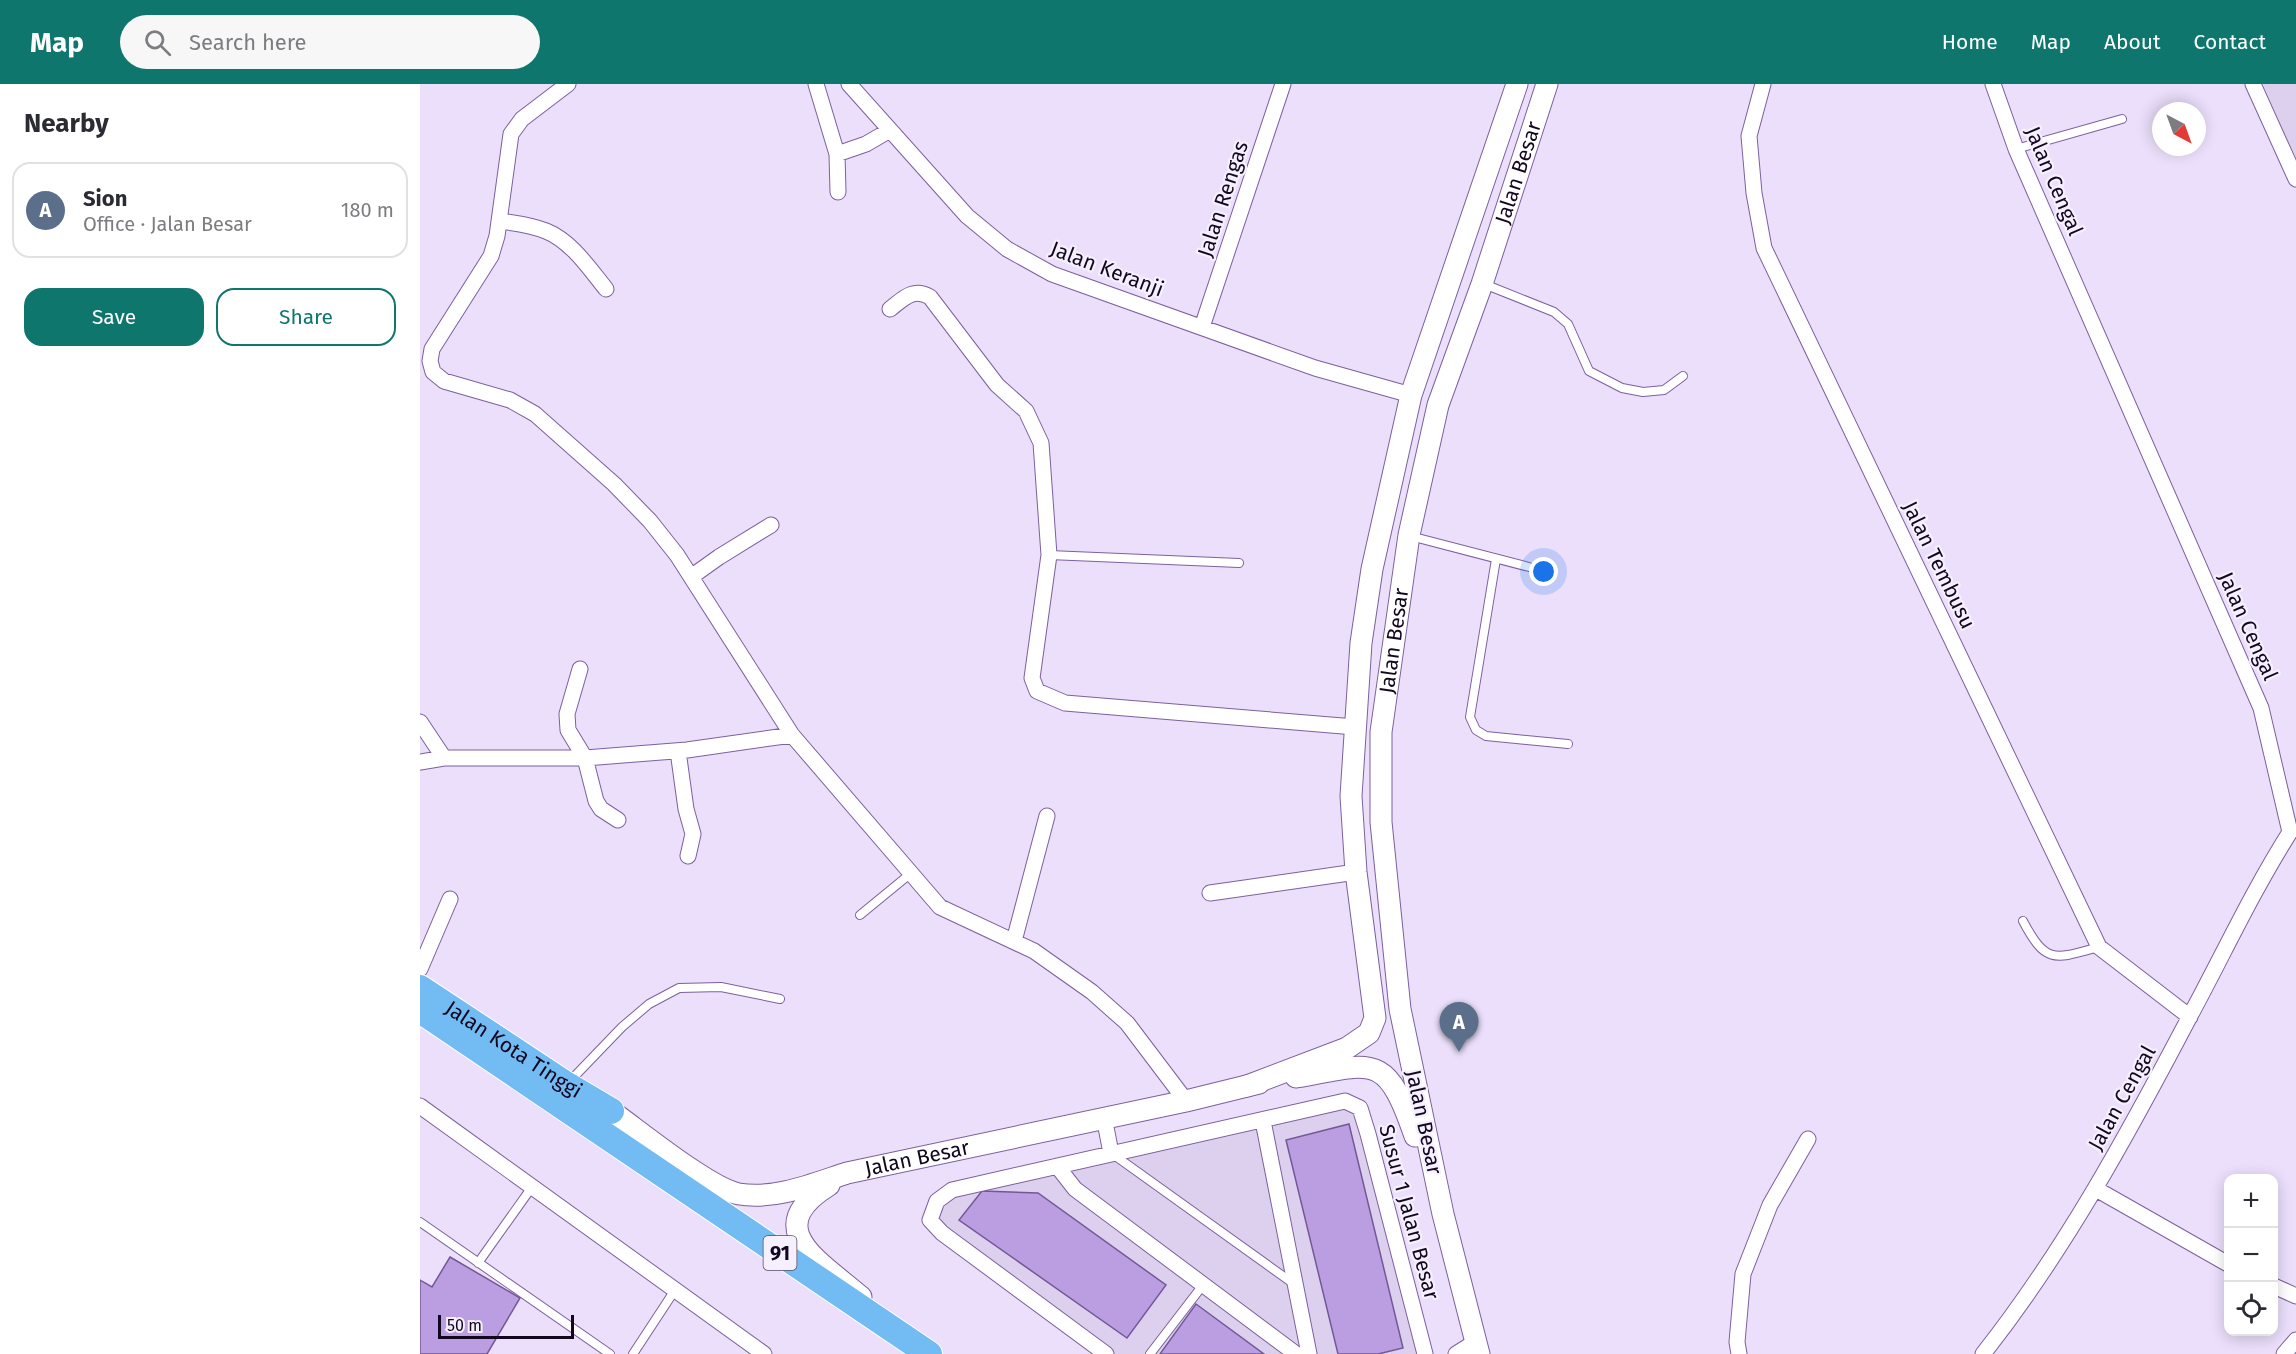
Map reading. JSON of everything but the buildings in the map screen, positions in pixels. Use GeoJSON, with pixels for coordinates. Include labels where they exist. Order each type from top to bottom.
{"type":"FeatureCollection","features":[{"type":"Feature","properties":{"kind":"highway","name":"Jalan Kota Tinggi"},"geometry":{"type":"LineString","coordinates":[[420,987],[567,1085],[611,1111]]}},
{"type":"Feature","properties":{"kind":"highway","name":"91"},"geometry":{"type":"LineString","coordinates":[[420,1010],[924,1350]]}},
{"type":"Feature","properties":{"kind":"main road","name":"Jalan Besar"},"geometry":{"type":"LineString","coordinates":[[1246,1086],[1347,1047],[1369,1033],[1375,1018],[1374,996],[1356,872],[1352,796],[1361,643],[1372,569],[1412,395],[1517,84]]}},
{"type":"Feature","properties":{"kind":"main road","name":"Jalan Besar"},"geometry":{"type":"LineString","coordinates":[[1477,1348],[1443,1214],[1400,1009],[1381,822],[1380,732],[1408,535],[1438,405],[1482,284],[1547,84]]}},
{"type":"Feature","properties":{"kind":"main road","name":"Jalan Besar"},"geometry":{"type":"LineString","coordinates":[[611,1111],[707,1179],[737,1194],[764,1195],[796,1190],[847,1173],[1012,1139],[1246,1086],[1358,1066],[1381,1072],[1393,1083],[1402,1098],[1443,1214]]}},
{"type":"Feature","properties":{"kind":"main road"},"geometry":{"type":"LineString","coordinates":[[847,1173],[810,1196],[800,1210],[796,1221],[797,1233],[802,1243],[813,1255],[924,1350]]}},
{"type":"Feature","properties":{"kind":"street"},"geometry":{"type":"LineString","coordinates":[[568,84],[522,119],[511,134],[500,221],[491,256],[432,349],[426,353],[433,372],[444,381],[510,400],[535,414],[614,484],[650,520],[677,555],[792,735],[940,907],[1034,951],[1092,992],[1127,1023],[1186,1101]]}},
{"type":"Feature","properties":{"kind":"street"},"geometry":{"type":"LineString","coordinates":[[816,84],[837,154],[838,192]]}},
{"type":"Feature","properties":{"kind":"street","name":"Jalan Keranji"},"geometry":{"type":"LineString","coordinates":[[849,84],[967,216],[1007,249],[1052,274],[1315,368],[1412,395]]}},
{"type":"Feature","properties":{"kind":"street","name":"Jalan Rengas"},"geometry":{"type":"LineString","coordinates":[[1202,327],[1283,84]]}},
{"type":"Feature","properties":{"kind":"street","name":"Jalan Tembusu"},"geometry":{"type":"LineString","coordinates":[[1763,84],[1749,135],[1754,193],[1764,248],[2099,947],[2190,1017]]}},
{"type":"Feature","properties":{"kind":"street","name":"Jalan Cengal"},"geometry":{"type":"LineString","coordinates":[[1983,1354],[2014,1314],[2096,1189],[2190,1017],[2263,874],[2293,832],[2262,708],[2016,149],[1994,84]]}},
{"type":"Feature","properties":{"kind":"street"},"geometry":{"type":"LineString","coordinates":[[2253,84],[2296,179]]}},
{"type":"Feature","properties":{"kind":"street"},"geometry":{"type":"LineString","coordinates":[[837,154],[854,149],[890,130]]}},
{"type":"Feature","properties":{"kind":"street"},"geometry":{"type":"LineString","coordinates":[[500,221],[530,226],[548,232],[565,243],[585,262],[606,289]]}},
{"type":"Feature","properties":{"kind":"street"},"geometry":{"type":"LineString","coordinates":[[890,309],[914,292],[922,292],[930,297],[997,385],[1026,411],[1041,443],[1049,555],[1032,678],[1037,691],[1065,703],[1355,728]]}},
{"type":"Feature","properties":{"kind":"street"},"geometry":{"type":"LineString","coordinates":[[691,577],[719,556],[771,525]]}},
{"type":"Feature","properties":{"kind":"street"},"geometry":{"type":"LineString","coordinates":[[580,669],[567,714],[568,730],[585,758],[596,801],[601,809],[618,820]]}},
{"type":"Feature","properties":{"kind":"street"},"geometry":{"type":"LineString","coordinates":[[420,722],[444,758]]}},
{"type":"Feature","properties":{"kind":"street"},"geometry":{"type":"LineString","coordinates":[[420,762],[444,758],[585,758],[678,751],[792,735]]}},
{"type":"Feature","properties":{"kind":"street"},"geometry":{"type":"LineString","coordinates":[[678,751],[686,809],[693,834],[688,856]]}},
{"type":"Feature","properties":{"kind":"street"},"geometry":{"type":"LineString","coordinates":[[1014,941],[1047,816]]}},
{"type":"Feature","properties":{"kind":"street"},"geometry":{"type":"LineString","coordinates":[[1210,893],[1356,872]]}},
{"type":"Feature","properties":{"kind":"street"},"geometry":{"type":"LineString","coordinates":[[420,969],[450,899]]}},
{"type":"Feature","properties":{"kind":"street","name":"Susur 1 Jalan Besar"},"geometry":{"type":"LineString","coordinates":[[1263,1121],[1345,1101],[1360,1108],[1425,1354]]}},
{"type":"Feature","properties":{"kind":"street"},"geometry":{"type":"LineString","coordinates":[[420,1106],[764,1354]]}},
{"type":"Feature","properties":{"kind":"street"},"geometry":{"type":"LineString","coordinates":[[1104,1117],[1111,1153]]}},
{"type":"Feature","properties":{"kind":"street"},"geometry":{"type":"LineString","coordinates":[[1106,1354],[942,1233],[930,1220],[937,1202],[952,1190],[1263,1121],[1309,1354]]}},
{"type":"Feature","properties":{"kind":"street"},"geometry":{"type":"LineString","coordinates":[[1739,1354],[1737,1342],[1743,1274],[1770,1205],[1808,1139]]}},
{"type":"Feature","properties":{"kind":"street"},"geometry":{"type":"LineString","coordinates":[[1058,1166],[1076,1189],[1296,1354]]}},
{"type":"Feature","properties":{"kind":"street"},"geometry":{"type":"LineString","coordinates":[[2096,1189],[2224,1261]]}},
{"type":"Feature","properties":{"kind":"street"},"geometry":{"type":"LineString","coordinates":[[2278,1288],[2296,1296]]}},
{"type":"Feature","properties":{"kind":"street"},"geometry":{"type":"LineString","coordinates":[[2284,1354],[2296,1340]]}},
{"type":"Feature","properties":{"kind":"street"},"geometry":{"type":"LineString","coordinates":[[1456,1354],[1477,1348]]}},
{"type":"Feature","properties":{"kind":"lane"},"geometry":{"type":"LineString","coordinates":[[2016,149],[2122,119]]}},
{"type":"Feature","properties":{"kind":"lane"},"geometry":{"type":"LineString","coordinates":[[1482,284],[1554,312],[1568,324],[1589,370],[1622,388],[1643,392],[1664,390],[1683,376]]}},
{"type":"Feature","properties":{"kind":"lane"},"geometry":{"type":"LineString","coordinates":[[1408,535],[1528,567]]}},
{"type":"Feature","properties":{"kind":"lane"},"geometry":{"type":"LineString","coordinates":[[1049,555],[1239,563]]}},
{"type":"Feature","properties":{"kind":"lane"},"geometry":{"type":"LineString","coordinates":[[1496,559],[1470,717],[1476,730],[1486,736],[1568,744]]}},
{"type":"Feature","properties":{"kind":"lane"},"geometry":{"type":"LineString","coordinates":[[860,915],[910,874]]}},
{"type":"Feature","properties":{"kind":"lane"},"geometry":{"type":"LineString","coordinates":[[2023,921],[2035,943],[2045,952],[2060,958],[2099,947]]}},
{"type":"Feature","properties":{"kind":"lane"},"geometry":{"type":"LineString","coordinates":[[567,1085],[622,1028],[650,1004],[679,988],[721,987],[780,999]]}},
{"type":"Feature","properties":{"kind":"lane"},"geometry":{"type":"LineString","coordinates":[[1111,1153],[1295,1285]]}},
{"type":"Feature","properties":{"kind":"lane"},"geometry":{"type":"LineString","coordinates":[[478,1263],[532,1187]]}},
{"type":"Feature","properties":{"kind":"lane"},"geometry":{"type":"LineString","coordinates":[[420,1222],[610,1354]]}},
{"type":"Feature","properties":{"kind":"lane"},"geometry":{"type":"LineString","coordinates":[[1150,1354],[1203,1285]]}},
{"type":"Feature","properties":{"kind":"lane"},"geometry":{"type":"LineString","coordinates":[[633,1354],[675,1290]]}},
{"type":"Feature","properties":{"kind":"shaded area"},"geometry":{"type":"Polygon","coordinates":[[[2263,84],[2296,84],[2296,161],[2263,84]]]}},
{"type":"Feature","properties":{"kind":"shaded area"},"geometry":{"type":"Polygon","coordinates":[[[1365,1105],[1432,1354],[1093,1354],[938,1238],[931,1200],[1264,1114],[1365,1105]]]}},
{"type":"Feature","properties":{"kind":"place","name":"Sion"},"geometry":{"type":"Point","coordinates":[1459,1052]}}]}
